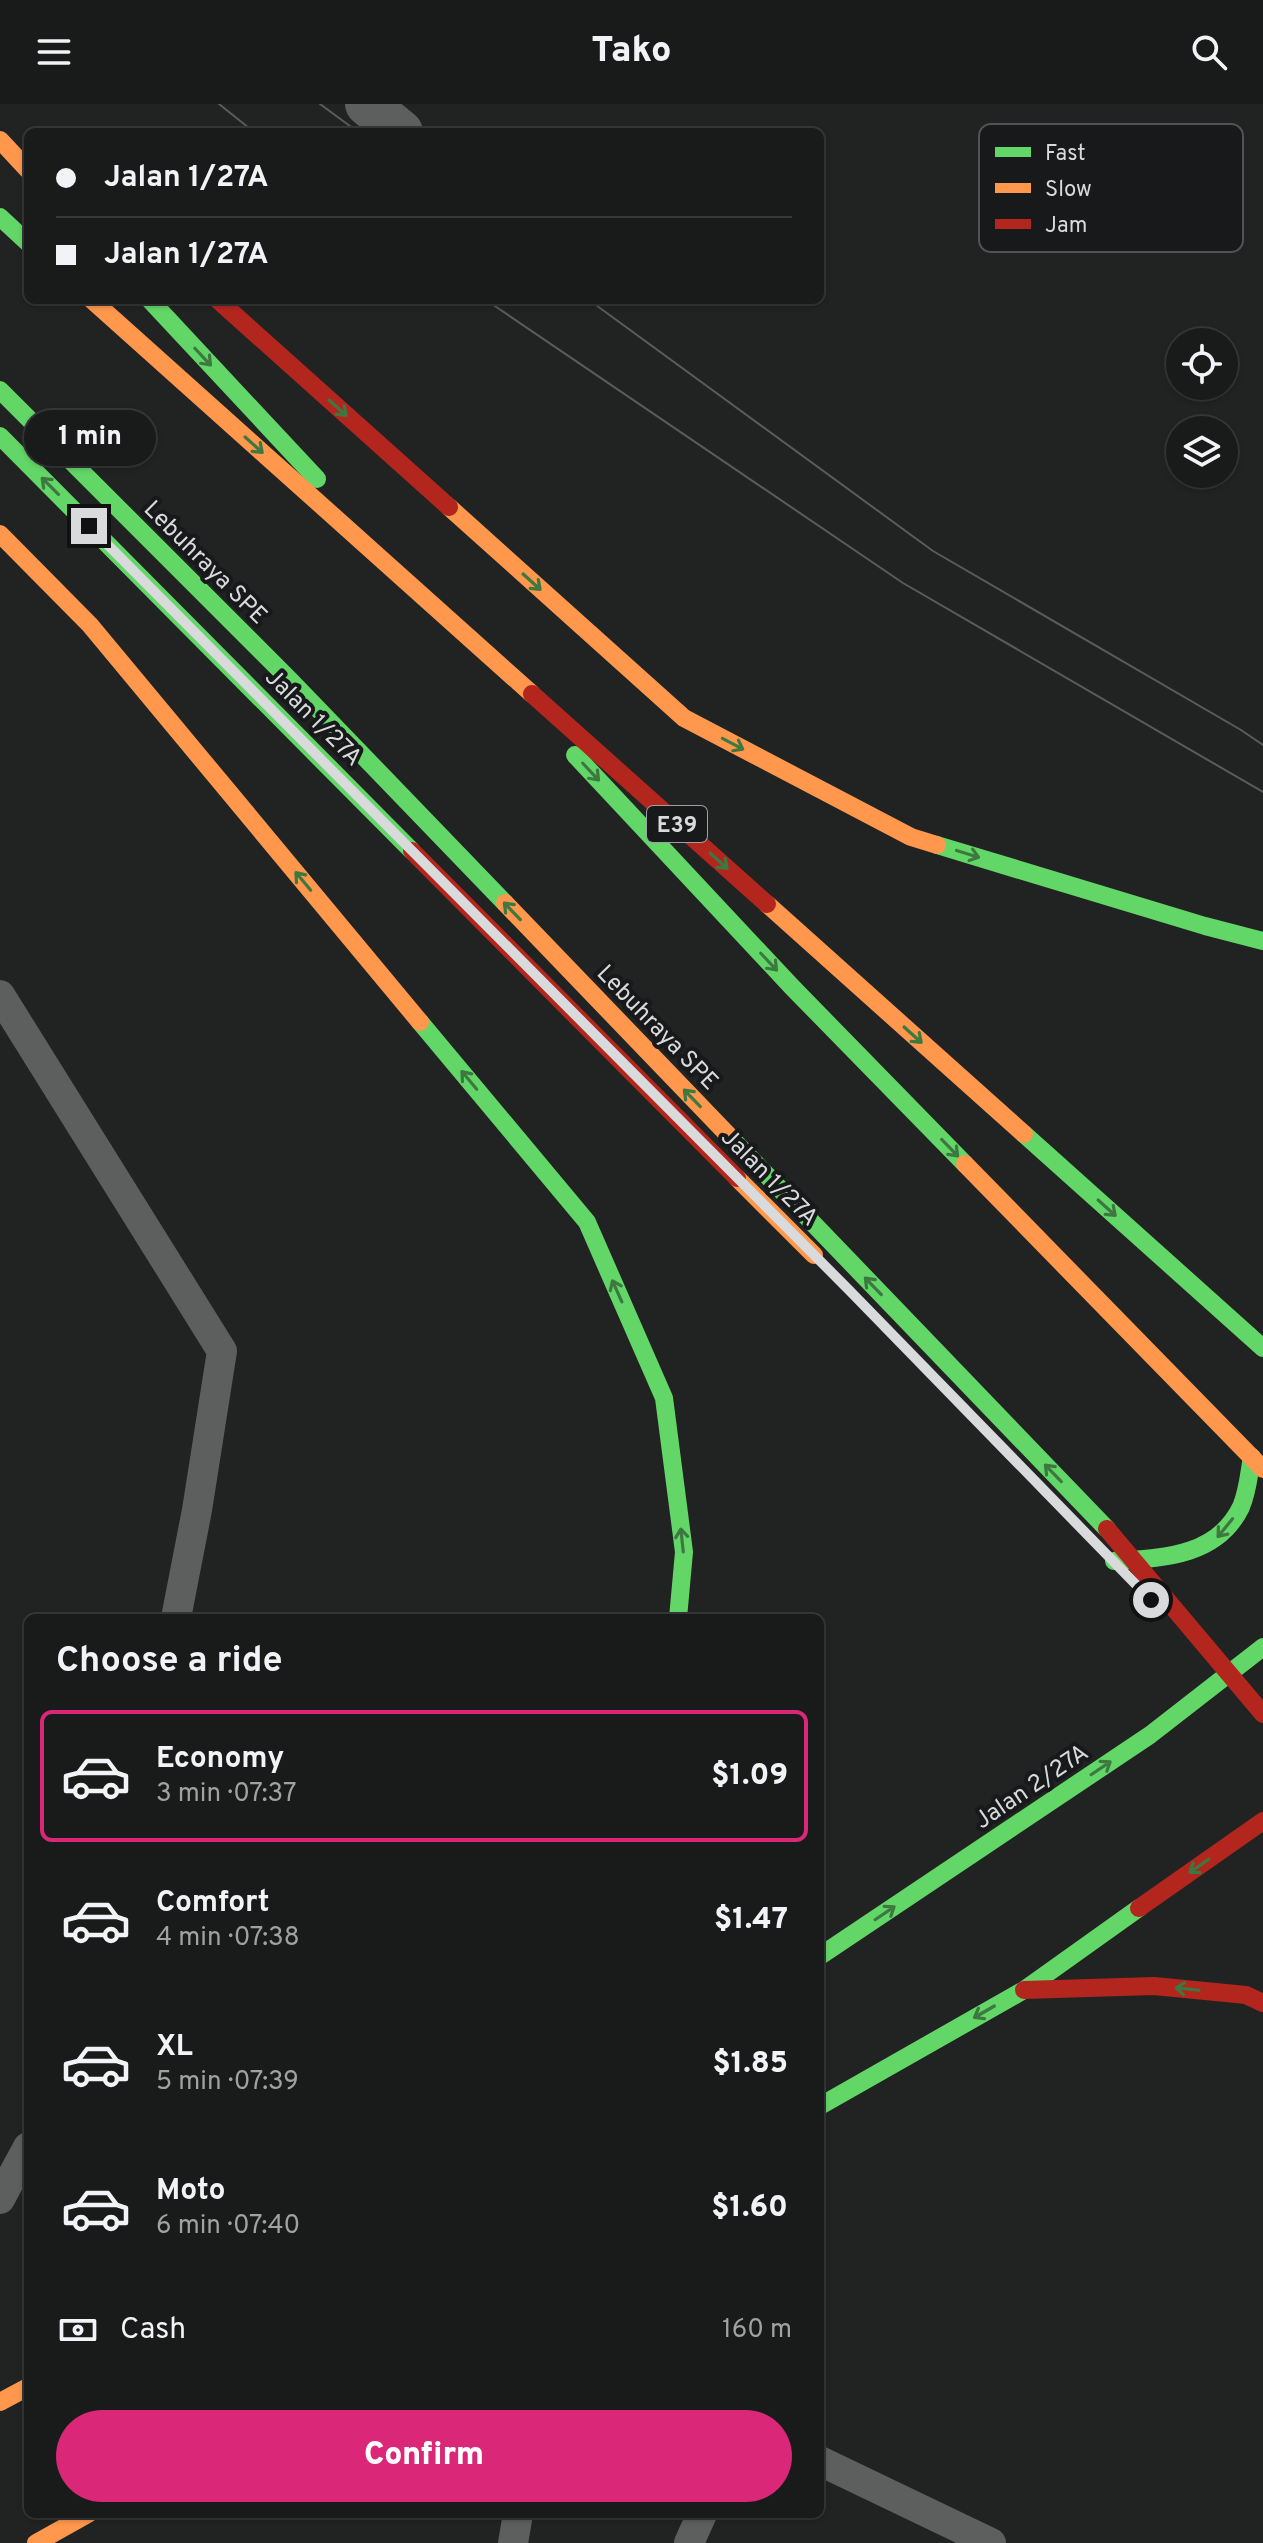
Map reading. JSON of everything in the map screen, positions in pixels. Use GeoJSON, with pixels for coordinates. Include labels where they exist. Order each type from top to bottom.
{"type":"FeatureCollection","features":[{"type":"Feature","properties":{"kind":"main road"},"geometry":{"type":"LineString","coordinates":[[0,140],[24,166]]}},
{"type":"Feature","properties":{"kind":"main road"},"geometry":{"type":"LineString","coordinates":[[0,217],[24,239]]}},
{"type":"Feature","properties":{"kind":"main road","name":"E39"},"geometry":{"type":"LineString","coordinates":[[96,304],[1263,1348]]}},
{"type":"Feature","properties":{"kind":"main road"},"geometry":{"type":"LineString","coordinates":[[154,304],[792,987],[1258,1463],[1241,1506],[1222,1536],[1199,1550],[1152,1559],[1114,1561]]}},
{"type":"Feature","properties":{"kind":"main road"},"geometry":{"type":"LineString","coordinates":[[222,304],[684,718],[911,837],[1263,941]]}},
{"type":"Feature","properties":{"kind":"main road","name":"Lebuhraya SPE"},"geometry":{"type":"LineString","coordinates":[[0,390],[290,680],[1096,1518],[1263,1714]]}},
{"type":"Feature","properties":{"kind":"main road","name":"Jalan 1/27A"},"geometry":{"type":"LineString","coordinates":[[0,436],[826,1267]]}},
{"type":"Feature","properties":{"kind":"main road"},"geometry":{"type":"LineString","coordinates":[[0,534],[90,625],[587,1222],[664,1398],[684,1552],[678,1614]]}},
{"type":"Feature","properties":{"kind":"main road"},"geometry":{"type":"LineString","coordinates":[[1036,1482],[1226,1677],[1263,1720]]}},
{"type":"Feature","properties":{"kind":"main road","name":"Jalan 2/27A"},"geometry":{"type":"LineString","coordinates":[[824,1953],[1150,1735],[1263,1647]]}},
{"type":"Feature","properties":{"kind":"main road"},"geometry":{"type":"LineString","coordinates":[[824,2104],[1024,1990],[1263,1821]]}},
{"type":"Feature","properties":{"kind":"main road"},"geometry":{"type":"LineString","coordinates":[[1024,1990],[1154,1986],[1246,1995],[1263,2003]]}},
{"type":"Feature","properties":{"kind":"main road"},"geometry":{"type":"LineString","coordinates":[[0,2402],[24,2389]]}},
{"type":"Feature","properties":{"kind":"main road"},"geometry":{"type":"LineString","coordinates":[[36,2543],[81,2518]]}},
{"type":"Feature","properties":{"kind":"street"},"geometry":{"type":"LineString","coordinates":[[367,104],[396,128]]}},
{"type":"Feature","properties":{"kind":"lane"},"geometry":{"type":"LineString","coordinates":[[0,995],[222,1351],[177,1614]]}},
{"type":"Feature","properties":{"kind":"lane"},"geometry":{"type":"LineString","coordinates":[[0,2199],[24,2154]]}},
{"type":"Feature","properties":{"kind":"lane"},"geometry":{"type":"LineString","coordinates":[[824,2463],[991,2543]]}},
{"type":"Feature","properties":{"kind":"lane"},"geometry":{"type":"LineString","coordinates":[[513,2543],[517,2518]]}},
{"type":"Feature","properties":{"kind":"lane"},"geometry":{"type":"LineString","coordinates":[[689,2543],[700,2518]]}},
{"type":"Feature","properties":{"kind":"tram line"},"geometry":{"type":"LineString","coordinates":[[219,104],[249,128]]}},
{"type":"Feature","properties":{"kind":"tram line"},"geometry":{"type":"LineString","coordinates":[[320,104],[353,128]]}},
{"type":"Feature","properties":{"kind":"tram line"},"geometry":{"type":"LineString","coordinates":[[492,304],[903,583],[1263,792]]}},
{"type":"Feature","properties":{"kind":"tram line"},"geometry":{"type":"LineString","coordinates":[[594,304],[933,551],[1263,745]]}},
{"type":"Feature","properties":{"kind":"traffic: fast"},"geometry":{"type":"LineString","coordinates":[[0,217],[24,239]]}},
{"type":"Feature","properties":{"kind":"traffic: fast"},"geometry":{"type":"LineString","coordinates":[[154,304],[317,479]]}},
{"type":"Feature","properties":{"kind":"traffic: fast"},"geometry":{"type":"LineString","coordinates":[[0,390],[290,680],[505,903]]}},
{"type":"Feature","properties":{"kind":"traffic: fast"},"geometry":{"type":"LineString","coordinates":[[0,436],[412,851]]}},
{"type":"Feature","properties":{"kind":"traffic: fast"},"geometry":{"type":"LineString","coordinates":[[575,755],[792,987],[965,1164]]}},
{"type":"Feature","properties":{"kind":"traffic: fast"},"geometry":{"type":"LineString","coordinates":[[937,845],[1263,941]]}},
{"type":"Feature","properties":{"kind":"traffic: fast"},"geometry":{"type":"LineString","coordinates":[[420,1022],[587,1222],[664,1398],[684,1552],[678,1614]]}},
{"type":"Feature","properties":{"kind":"traffic: fast"},"geometry":{"type":"LineString","coordinates":[[1024,1134],[1263,1348]]}},
{"type":"Feature","properties":{"kind":"traffic: fast"},"geometry":{"type":"LineString","coordinates":[[731,1138],[1107,1529]]}},
{"type":"Feature","properties":{"kind":"traffic: fast"},"geometry":{"type":"LineString","coordinates":[[1114,1561],[1186,1552],[1218,1536],[1231,1524],[1241,1507],[1252,1457]]}},
{"type":"Feature","properties":{"kind":"traffic: fast"},"geometry":{"type":"LineString","coordinates":[[824,1953],[1150,1735],[1263,1647]]}},
{"type":"Feature","properties":{"kind":"traffic: fast"},"geometry":{"type":"LineString","coordinates":[[824,2104],[1024,1990],[1139,1908]]}},
{"type":"Feature","properties":{"kind":"traffic: slow"},"geometry":{"type":"LineString","coordinates":[[0,140],[24,166]]}},
{"type":"Feature","properties":{"kind":"traffic: slow"},"geometry":{"type":"LineString","coordinates":[[96,304],[532,694]]}},
{"type":"Feature","properties":{"kind":"traffic: slow"},"geometry":{"type":"LineString","coordinates":[[449,507],[684,718],[911,837],[937,845]]}},
{"type":"Feature","properties":{"kind":"traffic: slow"},"geometry":{"type":"LineString","coordinates":[[0,534],[90,625],[420,1022]]}},
{"type":"Feature","properties":{"kind":"traffic: slow"},"geometry":{"type":"LineString","coordinates":[[505,903],[731,1138]]}},
{"type":"Feature","properties":{"kind":"traffic: slow"},"geometry":{"type":"LineString","coordinates":[[767,904],[1024,1134]]}},
{"type":"Feature","properties":{"kind":"traffic: slow"},"geometry":{"type":"LineString","coordinates":[[965,1164],[1263,1469]]}},
{"type":"Feature","properties":{"kind":"traffic: slow"},"geometry":{"type":"LineString","coordinates":[[737,1178],[814,1255]]}},
{"type":"Feature","properties":{"kind":"traffic: slow"},"geometry":{"type":"LineString","coordinates":[[0,2402],[24,2389]]}},
{"type":"Feature","properties":{"kind":"traffic: slow"},"geometry":{"type":"LineString","coordinates":[[36,2543],[81,2518]]}},
{"type":"Feature","properties":{"kind":"traffic: jam"},"geometry":{"type":"LineString","coordinates":[[222,304],[449,507]]}},
{"type":"Feature","properties":{"kind":"traffic: jam"},"geometry":{"type":"LineString","coordinates":[[532,694],[767,904]]}},
{"type":"Feature","properties":{"kind":"traffic: jam"},"geometry":{"type":"LineString","coordinates":[[412,851],[737,1178]]}},
{"type":"Feature","properties":{"kind":"traffic: jam"},"geometry":{"type":"LineString","coordinates":[[1107,1529],[1263,1714]]}},
{"type":"Feature","properties":{"kind":"traffic: jam"},"geometry":{"type":"LineString","coordinates":[[1139,1908],[1263,1821]]}},
{"type":"Feature","properties":{"kind":"traffic: jam"},"geometry":{"type":"LineString","coordinates":[[1024,1990],[1154,1986],[1246,1995],[1263,2003]]}},
{"type":"Feature","properties":{"kind":"route"},"geometry":{"type":"LineString","coordinates":[[89,526],[849,1290],[1151,1600]]}}]}
